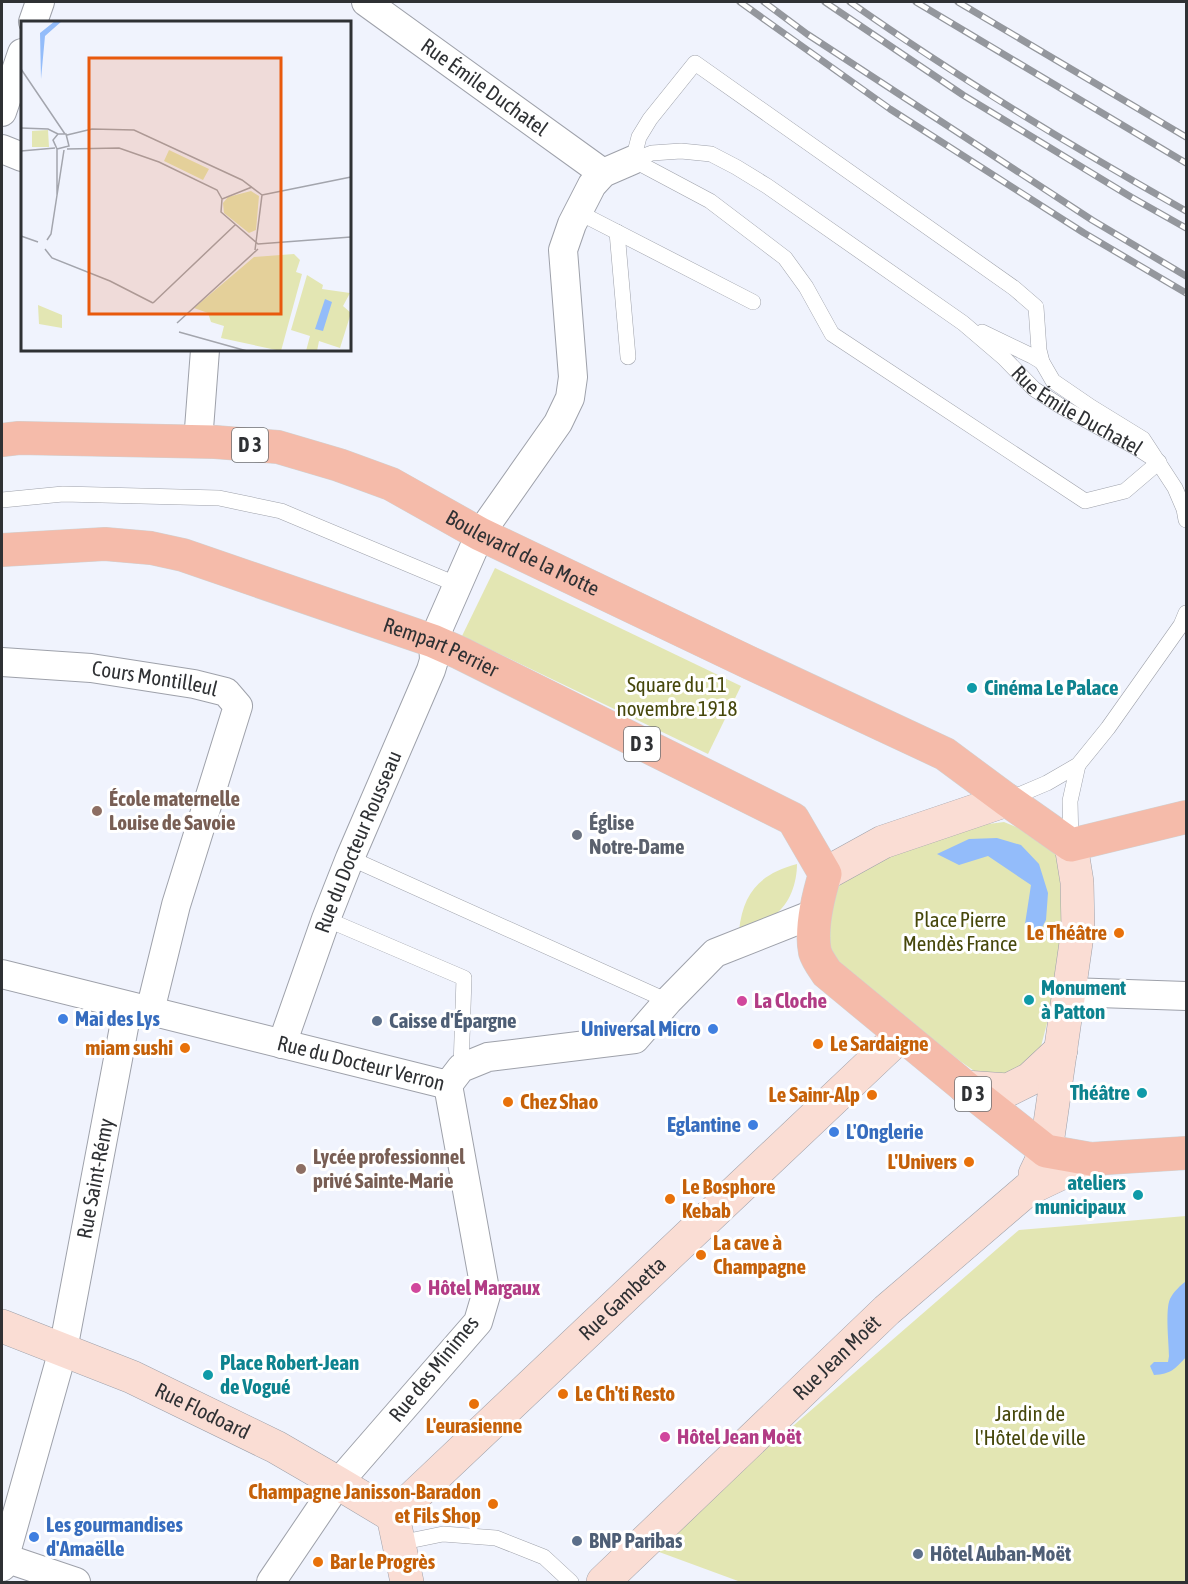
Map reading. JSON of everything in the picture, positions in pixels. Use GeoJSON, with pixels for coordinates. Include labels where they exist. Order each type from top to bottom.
{"type":"FeatureCollection","features":[{"type":"Feature","properties":{"kind":"main road","name":"Boulevard de la Motte"},"geometry":{"type":"LineString","coordinates":[[2,440],[19,438],[215,442],[278,447],[339,465],[391,484],[480,534],[945,754],[1007,800]]}},
{"type":"Feature","properties":{"kind":"main road","name":"Rempart Perrier"},"geometry":{"type":"LineString","coordinates":[[2,550],[105,544],[151,548],[183,555],[433,641],[793,819],[825,874]]}},
{"type":"Feature","properties":{"kind":"main road","name":"D 3"},"geometry":{"type":"LineString","coordinates":[[1007,800],[1071,845]]}},
{"type":"Feature","properties":{"kind":"main road"},"geometry":{"type":"LineString","coordinates":[[825,874],[883,842],[1007,800]]}},
{"type":"Feature","properties":{"kind":"main road"},"geometry":{"type":"LineString","coordinates":[[1028,1189],[1046,1151],[1078,929],[1077,882],[1071,845],[1186,817]]}},
{"type":"Feature","properties":{"kind":"main road","name":"D 3"},"geometry":{"type":"LineString","coordinates":[[825,874],[818,896],[814,930],[816,952],[827,974],[965,1088],[1046,1151],[1091,1159],[1186,1153]]}},
{"type":"Feature","properties":{"kind":"main road","name":"Rue Gambetta"},"geometry":{"type":"LineString","coordinates":[[396,1530],[901,1035]]}},
{"type":"Feature","properties":{"kind":"main road"},"geometry":{"type":"LineString","coordinates":[[965,1088],[1008,1090],[1030,1079],[1061,1050]]}},
{"type":"Feature","properties":{"kind":"main road","name":"Rue Jean Moët"},"geometry":{"type":"LineString","coordinates":[[603,1582],[887,1310],[1028,1189],[1091,1159]]}},
{"type":"Feature","properties":{"kind":"main road","name":"Rue Flodoard"},"geometry":{"type":"LineString","coordinates":[[2,1326],[132,1377],[276,1447],[338,1483],[396,1530]]}},
{"type":"Feature","properties":{"kind":"main road"},"geometry":{"type":"LineString","coordinates":[[396,1530],[407,1582]]}},
{"type":"Feature","properties":{"kind":"street"},"geometry":{"type":"LineString","coordinates":[[33,21],[40,2]]}},
{"type":"Feature","properties":{"kind":"street","name":"Rue Émile Duchatel"},"geometry":{"type":"LineString","coordinates":[[366,2],[603,174]]}},
{"type":"Feature","properties":{"kind":"street"},"geometry":{"type":"LineString","coordinates":[[2,112],[21,55]]}},
{"type":"Feature","properties":{"kind":"street"},"geometry":{"type":"LineString","coordinates":[[2,149],[21,157]]}},
{"type":"Feature","properties":{"kind":"street"},"geometry":{"type":"LineString","coordinates":[[603,174],[633,160]]}},
{"type":"Feature","properties":{"kind":"street","name":"Rue du Docteur Rousseau"},"geometry":{"type":"LineString","coordinates":[[282,1044],[350,858],[431,670],[434,660],[433,641],[480,534],[558,423],[570,398],[573,376],[563,250],[572,224],[592,185],[603,174]]}},
{"type":"Feature","properties":{"kind":"street"},"geometry":{"type":"LineString","coordinates":[[198,442],[205,351]]}},
{"type":"Feature","properties":{"kind":"street","name":"Cours Montilleul"},"geometry":{"type":"LineString","coordinates":[[2,662],[90,668],[194,684],[226,692],[238,706],[176,905],[139,1009]]}},
{"type":"Feature","properties":{"kind":"street","name":"Rue du Docteur Verron"},"geometry":{"type":"LineString","coordinates":[[2,974],[282,1044],[454,1077],[488,1057],[636,1039],[668,1001],[715,952],[816,913]]}},
{"type":"Feature","properties":{"kind":"street"},"geometry":{"type":"LineString","coordinates":[[1069,992],[1186,996]]}},
{"type":"Feature","properties":{"kind":"street","name":"Rue Saint-Rémy"},"geometry":{"type":"LineString","coordinates":[[2,1561],[63,1350],[139,1009]]}},
{"type":"Feature","properties":{"kind":"street","name":"Rue des Minimes"},"geometry":{"type":"LineString","coordinates":[[271,1582],[338,1483],[477,1322],[486,1295],[454,1077]]}},
{"type":"Feature","properties":{"kind":"street"},"geometry":{"type":"LineString","coordinates":[[2,1561],[76,1582]]}},
{"type":"Feature","properties":{"kind":"lane","name":"Rue Émile Duchatel"},"geometry":{"type":"LineString","coordinates":[[633,160],[639,137],[650,118],[695,63],[1014,288],[1036,307],[1039,350],[1042,362],[1053,381],[1143,439],[1159,462]]}},
{"type":"Feature","properties":{"kind":"lane","name":"Rue Émile Duchatel"},"geometry":{"type":"LineString","coordinates":[[633,160],[652,153],[681,151],[711,154],[736,167],[767,186],[963,323],[1004,358],[1034,389],[1159,462]]}},
{"type":"Feature","properties":{"kind":"lane"},"geometry":{"type":"LineString","coordinates":[[633,160],[710,201],[785,258],[806,287],[832,334],[1085,501],[1125,491],[1159,462],[1175,488],[1186,520]]}},
{"type":"Feature","properties":{"kind":"lane"},"geometry":{"type":"LineString","coordinates":[[578,212],[753,302]]}},
{"type":"Feature","properties":{"kind":"lane"},"geometry":{"type":"LineString","coordinates":[[617,232],[628,357]]}},
{"type":"Feature","properties":{"kind":"lane","name":"Rue Émile Duchatel"},"geometry":{"type":"LineString","coordinates":[[963,323],[1042,362]]}},
{"type":"Feature","properties":{"kind":"lane"},"geometry":{"type":"LineString","coordinates":[[2,500],[63,494],[219,498],[281,512],[458,585]]}},
{"type":"Feature","properties":{"kind":"lane"},"geometry":{"type":"LineString","coordinates":[[1007,800],[1047,783],[1078,765],[1181,625],[1186,613]]}},
{"type":"Feature","properties":{"kind":"lane"},"geometry":{"type":"LineString","coordinates":[[1071,845],[1070,801],[1078,765]]}},
{"type":"Feature","properties":{"kind":"lane"},"geometry":{"type":"LineString","coordinates":[[350,858],[668,1001]]}},
{"type":"Feature","properties":{"kind":"lane"},"geometry":{"type":"LineString","coordinates":[[326,919],[464,978],[454,1077]]}},
{"type":"Feature","properties":{"kind":"lane"},"geometry":{"type":"LineString","coordinates":[[396,1530],[496,1538],[544,1557],[571,1582]]}},
{"type":"Feature","properties":{"kind":"green space","name":"Square du 11 novembre 1918"},"geometry":{"type":"Polygon","coordinates":[[[495,568],[741,686],[708,754],[462,636],[495,568]]]}},
{"type":"Feature","properties":{"kind":"green space","name":"Place Pierre Mendès France"},"geometry":{"type":"Polygon","coordinates":[[[1004,822],[1036,835],[1055,852],[1065,882],[1065,914],[1057,984],[1036,1066],[990,1082],[833,961],[825,935],[830,896],[862,862],[934,831],[1004,822]]]}},
{"type":"Feature","properties":{"kind":"green space"},"geometry":{"type":"Polygon","coordinates":[[[797,864],[794,885],[780,911],[739,931],[741,917],[749,895],[763,879],[797,864]]]}},
{"type":"Feature","properties":{"kind":"green space","name":"Jardin de l'Hôtel de ville"},"geometry":{"type":"Polygon","coordinates":[[[1186,1216],[1186,1582],[738,1582],[651,1549],[1019,1230],[1186,1216]]]}},
{"type":"Feature","properties":{"kind":"water"},"geometry":{"type":"Polygon","coordinates":[[[997,838],[1021,845],[1039,864],[1048,893],[1046,920],[1038,935],[1025,924],[1031,885],[988,856],[959,865],[937,854],[969,839],[997,838]]]}},
{"type":"Feature","properties":{"kind":"water"},"geometry":{"type":"Polygon","coordinates":[[[1186,1281],[1186,1357],[1172,1370],[1154,1375],[1150,1366],[1154,1362],[1168,1362],[1167,1318],[1170,1299],[1186,1281]]]}},
{"type":"Feature","properties":{"kind":"railway"},"geometry":{"type":"LineString","coordinates":[[740,2],[890,109],[1084,233],[1186,293]]}},
{"type":"Feature","properties":{"kind":"railway"},"geometry":{"type":"LineString","coordinates":[[764,2],[807,34],[1092,220],[1186,276]]}},
{"type":"Feature","properties":{"kind":"railway"},"geometry":{"type":"LineString","coordinates":[[825,2],[963,95],[1186,228]]}},
{"type":"Feature","properties":{"kind":"railway"},"geometry":{"type":"LineString","coordinates":[[850,2],[1015,111],[1186,211]]}},
{"type":"Feature","properties":{"kind":"railway"},"geometry":{"type":"LineString","coordinates":[[916,2],[1186,163]]}},
{"type":"Feature","properties":{"kind":"railway"},"geometry":{"type":"LineString","coordinates":[[958,2],[1186,137]]}},
{"type":"Feature","properties":{"kind":"place","name":"Cinéma Le Palace"},"geometry":{"type":"Point","coordinates":[972,688]}},
{"type":"Feature","properties":{"kind":"place","name":"École maternelle Louise de Savoie"},"geometry":{"type":"Point","coordinates":[97,811]}},
{"type":"Feature","properties":{"kind":"place","name":"Église Notre-Dame"},"geometry":{"type":"Point","coordinates":[577,835]}},
{"type":"Feature","properties":{"kind":"place","name":"Le Théâtre"},"geometry":{"type":"Point","coordinates":[1119,933]}},
{"type":"Feature","properties":{"kind":"place","name":"Monument à Patton"},"geometry":{"type":"Point","coordinates":[1029,1000]}},
{"type":"Feature","properties":{"kind":"place","name":"La Cloche"},"geometry":{"type":"Point","coordinates":[742,1001]}},
{"type":"Feature","properties":{"kind":"place","name":"Mai des Lys"},"geometry":{"type":"Point","coordinates":[63,1019]}},
{"type":"Feature","properties":{"kind":"place","name":"Caisse d'Épargne"},"geometry":{"type":"Point","coordinates":[377,1021]}},
{"type":"Feature","properties":{"kind":"place","name":"Universal Micro"},"geometry":{"type":"Point","coordinates":[713,1029]}},
{"type":"Feature","properties":{"kind":"place","name":"Le Sardaigne"},"geometry":{"type":"Point","coordinates":[818,1044]}},
{"type":"Feature","properties":{"kind":"place","name":"miam sushi"},"geometry":{"type":"Point","coordinates":[185,1048]}},
{"type":"Feature","properties":{"kind":"place","name":"Théâtre"},"geometry":{"type":"Point","coordinates":[1142,1093]}},
{"type":"Feature","properties":{"kind":"place","name":"Le Sainr-Alp"},"geometry":{"type":"Point","coordinates":[872,1095]}},
{"type":"Feature","properties":{"kind":"place","name":"Chez Shao"},"geometry":{"type":"Point","coordinates":[508,1102]}},
{"type":"Feature","properties":{"kind":"place","name":"Eglantine"},"geometry":{"type":"Point","coordinates":[753,1125]}},
{"type":"Feature","properties":{"kind":"place","name":"L'Onglerie"},"geometry":{"type":"Point","coordinates":[834,1132]}},
{"type":"Feature","properties":{"kind":"place","name":"L'Univers"},"geometry":{"type":"Point","coordinates":[969,1162]}},
{"type":"Feature","properties":{"kind":"place","name":"Lycée professionnel privé Sainte-Marie"},"geometry":{"type":"Point","coordinates":[301,1169]}},
{"type":"Feature","properties":{"kind":"place","name":"ateliers municipaux"},"geometry":{"type":"Point","coordinates":[1138,1195]}},
{"type":"Feature","properties":{"kind":"place","name":"Le Bosphore Kebab"},"geometry":{"type":"Point","coordinates":[670,1199]}},
{"type":"Feature","properties":{"kind":"place","name":"La cave à Champagne"},"geometry":{"type":"Point","coordinates":[701,1255]}},
{"type":"Feature","properties":{"kind":"place","name":"Hôtel Margaux"},"geometry":{"type":"Point","coordinates":[416,1288]}},
{"type":"Feature","properties":{"kind":"place","name":"Place Robert-Jean de Vogué"},"geometry":{"type":"Point","coordinates":[208,1375]}},
{"type":"Feature","properties":{"kind":"place","name":"Le Ch'ti Resto"},"geometry":{"type":"Point","coordinates":[563,1394]}},
{"type":"Feature","properties":{"kind":"place","name":"L'eurasienne"},"geometry":{"type":"Point","coordinates":[474,1404]}},
{"type":"Feature","properties":{"kind":"place","name":"Hôtel Jean Moët"},"geometry":{"type":"Point","coordinates":[665,1437]}},
{"type":"Feature","properties":{"kind":"place","name":"Champagne Janisson-Baradon et Fils Shop"},"geometry":{"type":"Point","coordinates":[493,1504]}},
{"type":"Feature","properties":{"kind":"place","name":"Les gourmandises d'Amaëlle"},"geometry":{"type":"Point","coordinates":[34,1537]}},
{"type":"Feature","properties":{"kind":"place","name":"BNP Paribas"},"geometry":{"type":"Point","coordinates":[577,1541]}},
{"type":"Feature","properties":{"kind":"place","name":"Hôtel Auban-Moët"},"geometry":{"type":"Point","coordinates":[918,1554]}},
{"type":"Feature","properties":{"kind":"place","name":"Bar le Progrès"},"geometry":{"type":"Point","coordinates":[318,1562]}}]}
